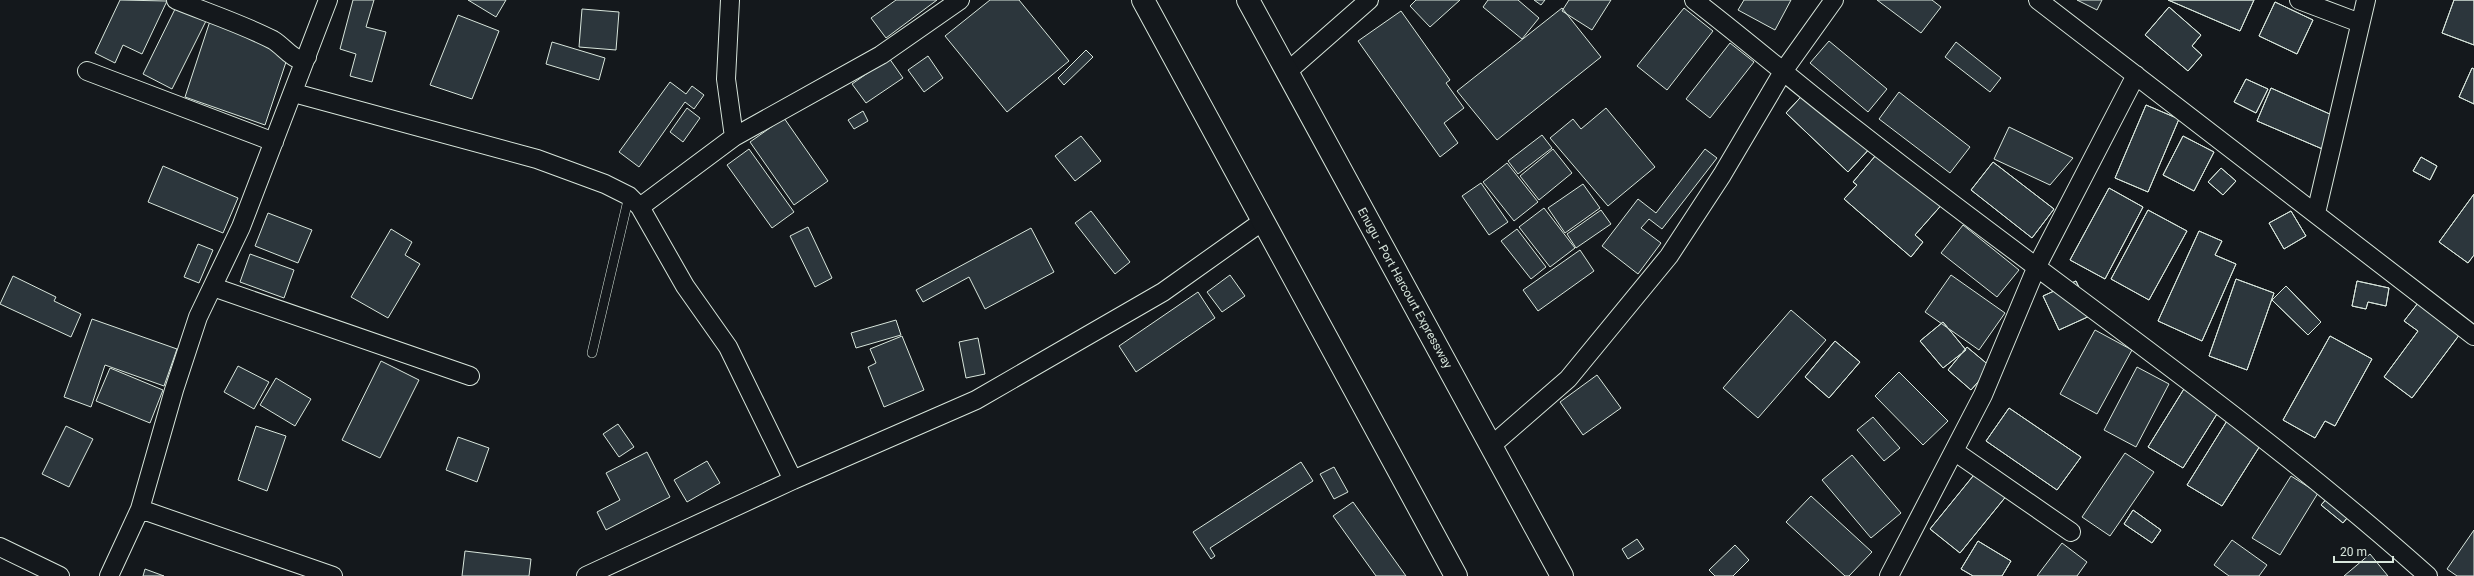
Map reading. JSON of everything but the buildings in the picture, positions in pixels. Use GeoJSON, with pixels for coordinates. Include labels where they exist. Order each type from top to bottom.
{"type":"FeatureCollection","features":[{"type":"Feature","properties":{"kind":"highway"},"geometry":{"type":"LineString","coordinates":[[1143,0],[1456,576]]}},
{"type":"Feature","properties":{"kind":"highway","name":"Enugu - Port Harcourt Expressway"},"geometry":{"type":"LineString","coordinates":[[1248,0],[1562,576]]}},
{"type":"Feature","properties":{"kind":"street"},"geometry":{"type":"LineString","coordinates":[[176,0],[245,26],[275,41],[293,58],[300,60],[307,57]]}},
{"type":"Feature","properties":{"kind":"street"},"geometry":{"type":"LineString","coordinates":[[97,576],[112,569],[140,509],[174,390],[198,317],[241,227],[294,93],[328,0]]}},
{"type":"Feature","properties":{"kind":"street"},"geometry":{"type":"LineString","coordinates":[[730,0],[726,79],[734,137]]}},
{"type":"Feature","properties":{"kind":"street"},"geometry":{"type":"LineString","coordinates":[[635,201],[734,137],[881,55],[960,0]]}},
{"type":"Feature","properties":{"kind":"street"},"geometry":{"type":"LineString","coordinates":[[1287,72],[1369,0]]}},
{"type":"Feature","properties":{"kind":"street"},"geometry":{"type":"LineString","coordinates":[[1694,0],[1784,70],[1858,132],[2037,266],[2353,509],[2428,576]]}},
{"type":"Feature","properties":{"kind":"street"},"geometry":{"type":"LineString","coordinates":[[1491,446],[1568,379],[1669,256],[1722,175],[1784,70],[1834,0]]}},
{"type":"Feature","properties":{"kind":"street"},"geometry":{"type":"LineString","coordinates":[[2038,0],[2474,336]]}},
{"type":"Feature","properties":{"kind":"street"},"geometry":{"type":"LineString","coordinates":[[2299,0],[2360,23]]}},
{"type":"Feature","properties":{"kind":"street"},"geometry":{"type":"LineString","coordinates":[[2316,213],[2366,0]]}},
{"type":"Feature","properties":{"kind":"street"},"geometry":{"type":"LineString","coordinates":[[87,71],[274,142]]}},
{"type":"Feature","properties":{"kind":"street"},"geometry":{"type":"LineString","coordinates":[[1889,576],[1983,395],[2037,266],[2136,75]]}},
{"type":"Feature","properties":{"kind":"street"},"geometry":{"type":"LineString","coordinates":[[294,93],[537,159],[605,184],[635,201],[685,286],[728,347],[793,480]]}},
{"type":"Feature","properties":{"kind":"street"},"geometry":{"type":"LineString","coordinates":[[586,576],[793,480],[976,400],[1163,292],[1263,221]]}},
{"type":"Feature","properties":{"kind":"street"},"geometry":{"type":"LineString","coordinates":[[213,286],[470,376]]}},
{"type":"Feature","properties":{"kind":"street"},"geometry":{"type":"LineString","coordinates":[[1954,451],[2071,532]]}},
{"type":"Feature","properties":{"kind":"street"},"geometry":{"type":"LineString","coordinates":[[140,509],[333,576]]}},
{"type":"Feature","properties":{"kind":"street"},"geometry":{"type":"LineString","coordinates":[[0,547],[60,576]]}},
{"type":"Feature","properties":{"kind":"lane"},"geometry":{"type":"LineString","coordinates":[[592,353],[635,201]]}}]}
